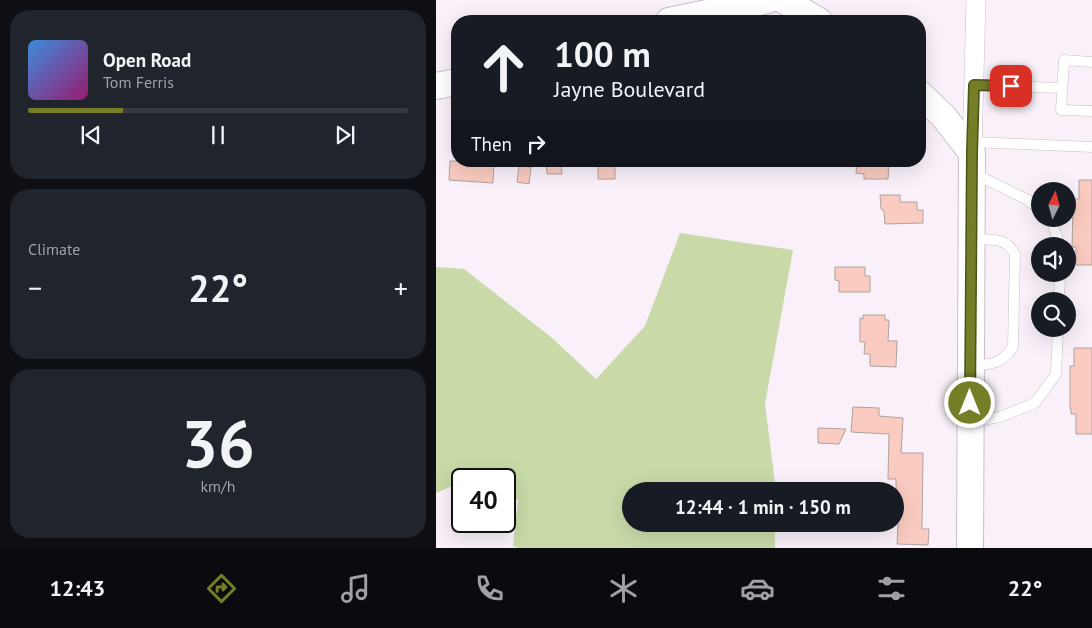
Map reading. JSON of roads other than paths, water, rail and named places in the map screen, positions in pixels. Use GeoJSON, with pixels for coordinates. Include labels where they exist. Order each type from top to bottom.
{"type":"FeatureCollection","features":[{"type":"Feature","properties":{"kind":"street"},"geometry":{"type":"LineString","coordinates":[[697,15],[768,0]]}},
{"type":"Feature","properties":{"kind":"street"},"geometry":{"type":"LineString","coordinates":[[782,0],[808,15]]}},
{"type":"Feature","properties":{"kind":"street"},"geometry":{"type":"LineString","coordinates":[[970,548],[971,239],[976,0]]}},
{"type":"Feature","properties":{"kind":"street"},"geometry":{"type":"LineString","coordinates":[[436,86],[451,83]]}},
{"type":"Feature","properties":{"kind":"street"},"geometry":{"type":"LineString","coordinates":[[926,100],[944,117],[972,156]]}},
{"type":"Feature","properties":{"kind":"lane"},"geometry":{"type":"LineString","coordinates":[[1092,62],[1064,60],[1061,110],[1092,111]]}},
{"type":"Feature","properties":{"kind":"lane"},"geometry":{"type":"LineString","coordinates":[[974,85],[1062,88]]}},
{"type":"Feature","properties":{"kind":"lane"},"geometry":{"type":"LineString","coordinates":[[972,156],[1092,147]]}},
{"type":"Feature","properties":{"kind":"lane"},"geometry":{"type":"LineString","coordinates":[[972,156],[1031,203]]}},
{"type":"Feature","properties":{"kind":"lane"},"geometry":{"type":"LineString","coordinates":[[971,239],[1000,241],[1010,245],[1015,254],[1013,347],[1007,356],[992,364],[971,365]]}},
{"type":"Feature","properties":{"kind":"lane"},"geometry":{"type":"LineString","coordinates":[[970,422],[1000,418],[1035,403],[1056,374],[1058,337]]}}]}
